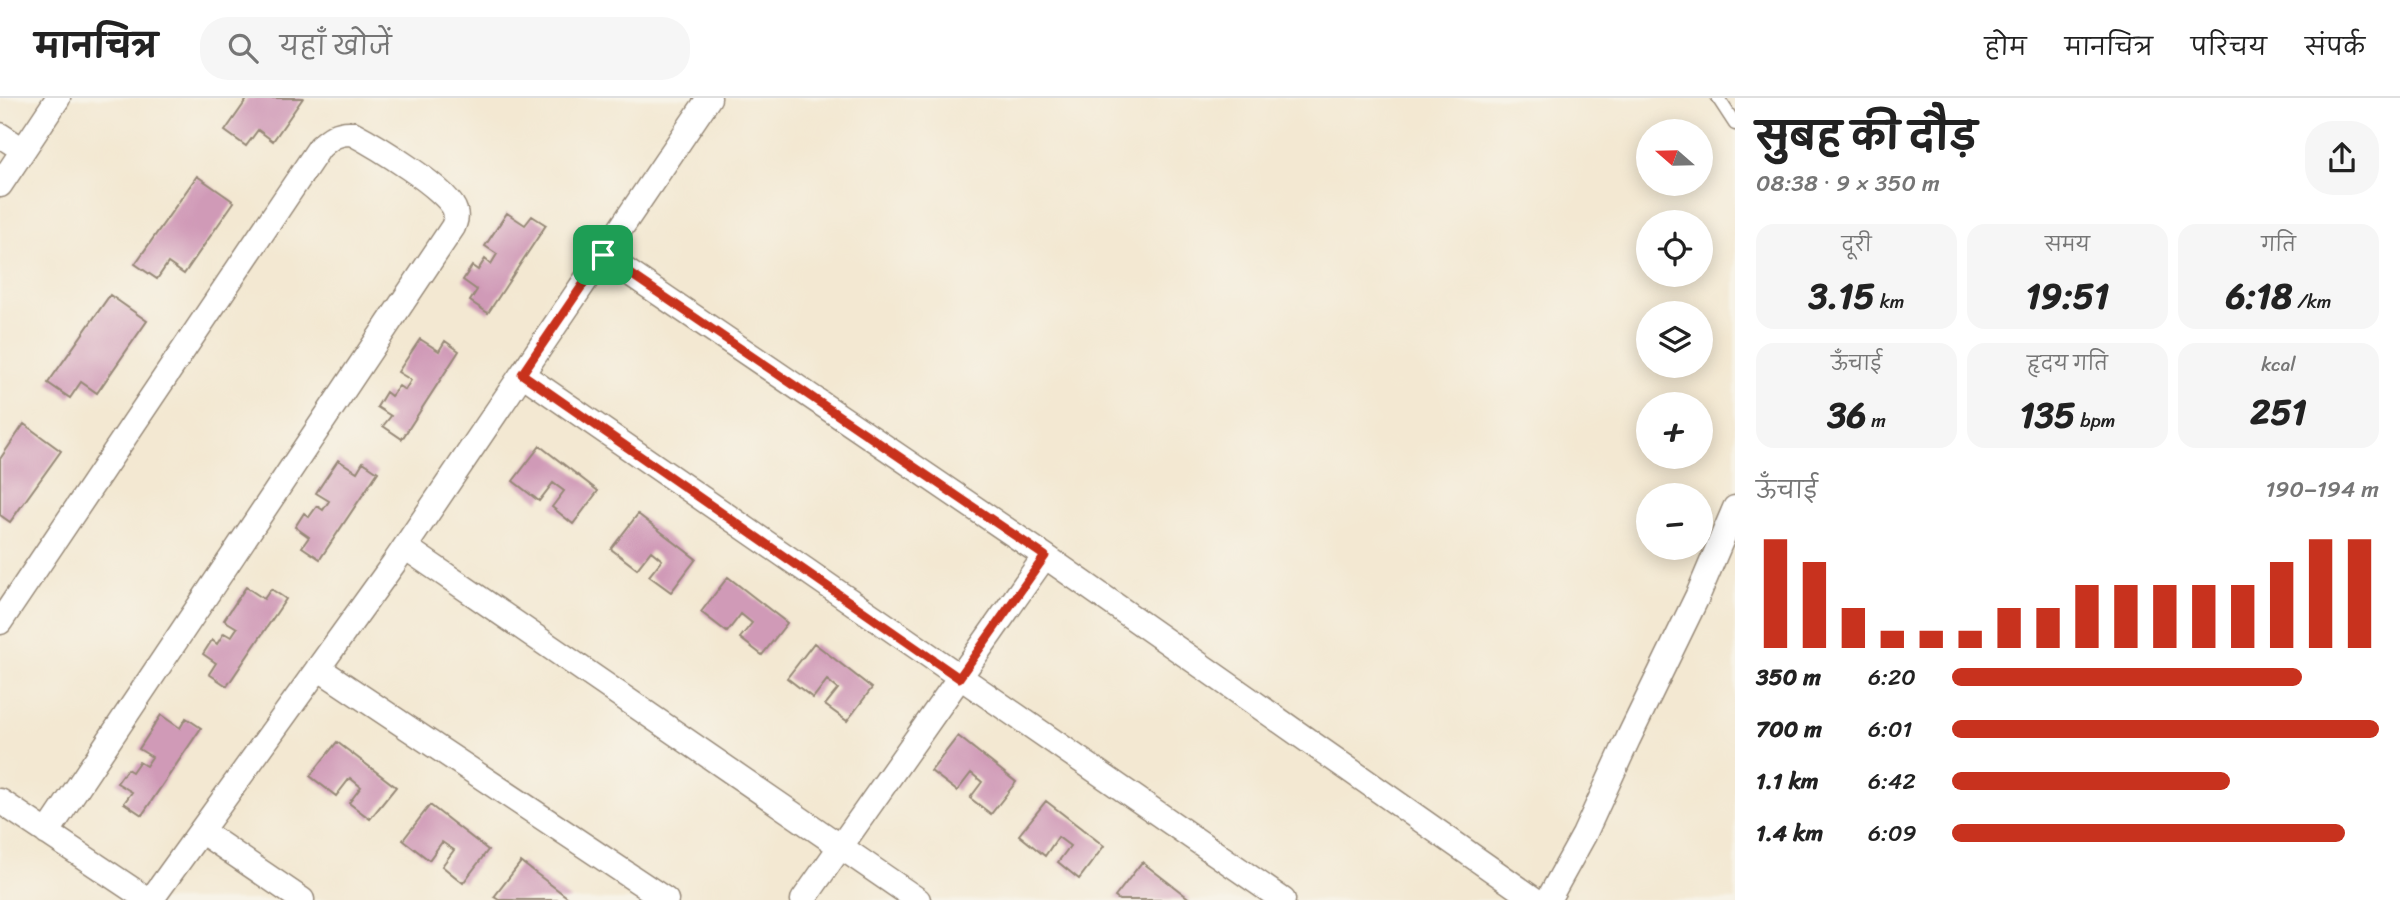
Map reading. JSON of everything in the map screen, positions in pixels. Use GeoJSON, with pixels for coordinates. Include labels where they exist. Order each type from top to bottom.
{"type":"FeatureCollection","features":[{"type":"Feature","properties":{"kind":"street"},"geometry":{"type":"LineString","coordinates":[[0,185],[58,98]]}},
{"type":"Feature","properties":{"kind":"street"},"geometry":{"type":"LineString","coordinates":[[0,801],[150,900],[405,547],[709,98]]}},
{"type":"Feature","properties":{"kind":"street"},"geometry":{"type":"LineString","coordinates":[[0,622],[327,140],[335,135],[352,133],[443,194],[455,210],[453,227],[47,832]]}},
{"type":"Feature","properties":{"kind":"street"},"geometry":{"type":"LineString","coordinates":[[0,135],[23,150]]}},
{"type":"Feature","properties":{"kind":"street"},"geometry":{"type":"LineString","coordinates":[[603,255],[1045,556],[1535,900]]}},
{"type":"Feature","properties":{"kind":"street"},"geometry":{"type":"LineString","coordinates":[[522,374],[1283,900]]}},
{"type":"Feature","properties":{"kind":"street"},"geometry":{"type":"LineString","coordinates":[[1548,900],[1584,835],[1698,595],[1735,508]]}},
{"type":"Feature","properties":{"kind":"street"},"geometry":{"type":"LineString","coordinates":[[405,547],[918,900]]}},
{"type":"Feature","properties":{"kind":"street"},"geometry":{"type":"LineString","coordinates":[[803,900],[1045,556]]}},
{"type":"Feature","properties":{"kind":"street"},"geometry":{"type":"LineString","coordinates":[[318,668],[666,900]]}},
{"type":"Feature","properties":{"kind":"street"},"geometry":{"type":"LineString","coordinates":[[201,831],[302,900]]}},
{"type":"Feature","properties":{"kind":"lane"},"geometry":{"type":"LineString","coordinates":[[1718,98],[1735,124]]}},
{"type":"Feature","properties":{"kind":"building"},"geometry":{"type":"Polygon","coordinates":[[[248,98],[303,98],[273,141],[258,130],[246,146],[225,131],[248,98]]]}},
{"type":"Feature","properties":{"kind":"building"},"geometry":{"type":"Polygon","coordinates":[[[197,176],[234,202],[184,274],[168,263],[157,279],[135,264],[197,176]]]}},
{"type":"Feature","properties":{"kind":"building"},"geometry":{"type":"Polygon","coordinates":[[[507,213],[525,225],[532,216],[546,225],[488,313],[470,301],[477,290],[463,280],[472,266],[478,270],[485,259],[491,264],[497,254],[485,246],[507,213]]]}},
{"type":"Feature","properties":{"kind":"building"},"geometry":{"type":"Polygon","coordinates":[[[110,295],[147,321],[97,393],[81,382],[70,398],[48,383],[110,295]]]}},
{"type":"Feature","properties":{"kind":"building"},"geometry":{"type":"Polygon","coordinates":[[[420,339],[439,351],[445,341],[459,351],[402,439],[383,426],[391,416],[377,407],[386,392],[391,396],[399,386],[405,390],[411,380],[398,372],[420,339]]]}},
{"type":"Feature","properties":{"kind":"building"},"geometry":{"type":"Polygon","coordinates":[[[24,424],[61,451],[10,522],[0,515],[0,459],[24,424]]]}},
{"type":"Feature","properties":{"kind":"building"},"geometry":{"type":"Polygon","coordinates":[[[540,446],[598,491],[573,524],[552,507],[564,491],[553,483],[539,501],[513,481],[540,446]]]}},
{"type":"Feature","properties":{"kind":"building"},"geometry":{"type":"Polygon","coordinates":[[[338,460],[357,472],[363,462],[378,472],[320,559],[302,547],[309,537],[295,527],[304,513],[309,517],[317,506],[323,510],[329,501],[316,493],[338,460]]]}},
{"type":"Feature","properties":{"kind":"building"},"geometry":{"type":"Polygon","coordinates":[[[638,514],[696,559],[671,592],[649,576],[662,560],[651,551],[637,569],[611,549],[638,514]]]}},
{"type":"Feature","properties":{"kind":"building"},"geometry":{"type":"Polygon","coordinates":[[[728,577],[787,623],[762,655],[740,638],[752,623],[741,614],[727,632],[701,612],[728,577]]]}},
{"type":"Feature","properties":{"kind":"building"},"geometry":{"type":"Polygon","coordinates":[[[246,587],[264,599],[271,589],[286,599],[227,686],[209,674],[216,663],[203,654],[212,640],[217,644],[224,633],[231,637],[237,628],[224,620],[246,587]]]}},
{"type":"Feature","properties":{"kind":"building"},"geometry":{"type":"Polygon","coordinates":[[[814,643],[872,688],[847,721],[825,705],[838,689],[827,680],[813,698],[787,678],[814,643]]]}},
{"type":"Feature","properties":{"kind":"building"},"geometry":{"type":"Polygon","coordinates":[[[161,715],[180,728],[186,718],[201,728],[142,815],[124,803],[132,792],[117,783],[127,769],[132,772],[139,762],[146,766],[152,757],[139,749],[161,715]]]}},
{"type":"Feature","properties":{"kind":"building"},"geometry":{"type":"Polygon","coordinates":[[[958,736],[1016,782],[991,814],[970,798],[982,782],[971,773],[957,791],[931,771],[958,736]]]}},
{"type":"Feature","properties":{"kind":"building"},"geometry":{"type":"Polygon","coordinates":[[[337,742],[396,787],[370,819],[349,803],[361,787],[350,778],[336,796],[310,776],[337,742]]]}},
{"type":"Feature","properties":{"kind":"building"},"geometry":{"type":"Polygon","coordinates":[[[1046,801],[1104,846],[1079,879],[1058,862],[1070,846],[1058,837],[1045,856],[1019,835],[1046,801]]]}},
{"type":"Feature","properties":{"kind":"building"},"geometry":{"type":"Polygon","coordinates":[[[430,805],[488,850],[463,883],[442,866],[454,850],[442,842],[429,860],[403,840],[430,805]]]}},
{"type":"Feature","properties":{"kind":"building"},"geometry":{"type":"Polygon","coordinates":[[[521,862],[571,900],[499,900],[494,897],[521,862]]]}},
{"type":"Feature","properties":{"kind":"building"},"geometry":{"type":"Polygon","coordinates":[[[1142,862],[1191,900],[1119,900],[1115,897],[1142,862]]]}},
{"type":"Feature","properties":{"kind":"route"},"geometry":{"type":"LineString","coordinates":[[603,255],[1045,556],[959,678],[522,374],[603,255]]}}]}
